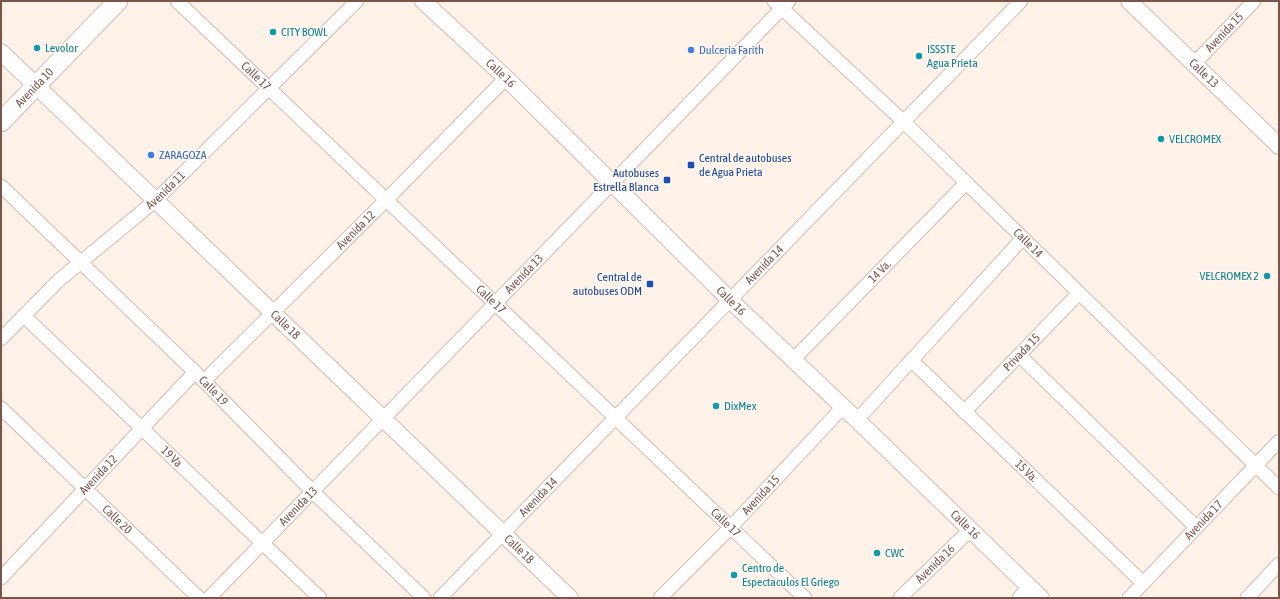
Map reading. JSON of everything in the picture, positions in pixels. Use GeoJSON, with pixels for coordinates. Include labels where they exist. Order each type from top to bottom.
{"type":"FeatureCollection","features":[{"type":"Feature","properties":{"kind":"main road","name":"Avenida 10"},"geometry":{"type":"LineString","coordinates":[[1,122],[118,1]]}},
{"type":"Feature","properties":{"kind":"street","name":"Calle 17"},"geometry":{"type":"LineString","coordinates":[[177,1],[805,598]]}},
{"type":"Feature","properties":{"kind":"street","name":"Avenida 11"},"geometry":{"type":"LineString","coordinates":[[1,339],[80,261],[156,200],[357,1]]}},
{"type":"Feature","properties":{"kind":"street","name":"Calle 16"},"geometry":{"type":"LineString","coordinates":[[423,1],[506,78],[731,301],[857,420],[970,530],[1030,594]]}},
{"type":"Feature","properties":{"kind":"street","name":"Avenida 14"},"geometry":{"type":"LineString","coordinates":[[440,598],[731,301],[1021,1]]}},
{"type":"Feature","properties":{"kind":"street","name":"Calle 13"},"geometry":{"type":"LineString","coordinates":[[1129,1],[1279,146]]}},
{"type":"Feature","properties":{"kind":"street","name":"Avenida 15"},"geometry":{"type":"LineString","coordinates":[[1194,64],[1254,1]]}},
{"type":"Feature","properties":{"kind":"street","name":"Calle 14"},"geometry":{"type":"LineString","coordinates":[[782,3],[1279,488]]}},
{"type":"Feature","properties":{"kind":"street","name":"Avenida 13"},"geometry":{"type":"LineString","coordinates":[[210,598],[496,304],[782,3]]}},
{"type":"Feature","properties":{"kind":"street","name":"Calle 18"},"geometry":{"type":"LineString","coordinates":[[1,52],[570,598]]}},
{"type":"Feature","properties":{"kind":"street","name":"Avenida 12"},"geometry":{"type":"LineString","coordinates":[[1,578],[86,490],[141,429],[273,312],[506,78]]}},
{"type":"Feature","properties":{"kind":"street","name":"14 Va."},"geometry":{"type":"LineString","coordinates":[[793,360],[966,183]]}},
{"type":"Feature","properties":{"kind":"street","name":"Calle 19"},"geometry":{"type":"LineString","coordinates":[[1,186],[199,376],[313,492],[424,598]]}},
{"type":"Feature","properties":{"kind":"street"},"geometry":{"type":"LineString","coordinates":[[857,420],[1023,238]]}},
{"type":"Feature","properties":{"kind":"street","name":"Privada 15"},"geometry":{"type":"LineString","coordinates":[[964,412],[1079,293]]}},
{"type":"Feature","properties":{"kind":"street","name":"19 Va"},"geometry":{"type":"LineString","coordinates":[[24,316],[320,598]]}},
{"type":"Feature","properties":{"kind":"street"},"geometry":{"type":"LineString","coordinates":[[1019,355],[1196,526]]}},
{"type":"Feature","properties":{"kind":"street","name":"15 Va."},"geometry":{"type":"LineString","coordinates":[[911,360],[1142,582]]}},
{"type":"Feature","properties":{"kind":"street","name":"Avenida 15"},"geometry":{"type":"LineString","coordinates":[[660,598],[731,527],[843,407]]}},
{"type":"Feature","properties":{"kind":"street","name":"Calle 20"},"geometry":{"type":"LineString","coordinates":[[1,408],[199,598]]}},
{"type":"Feature","properties":{"kind":"street","name":"Avenida 17"},"geometry":{"type":"LineString","coordinates":[[1129,598],[1142,582],[1279,441]]}},
{"type":"Feature","properties":{"kind":"street","name":"Avenida 16"},"geometry":{"type":"LineString","coordinates":[[900,598],[970,530]]}},
{"type":"Feature","properties":{"kind":"street"},"geometry":{"type":"LineString","coordinates":[[1247,598],[1279,564]]}},
{"type":"Feature","properties":{"kind":"place","name":"CITY BOWL"},"geometry":{"type":"Point","coordinates":[273,32]}},
{"type":"Feature","properties":{"kind":"place","name":"Levolor"},"geometry":{"type":"Point","coordinates":[37,48]}},
{"type":"Feature","properties":{"kind":"place","name":"Dulcería Farith"},"geometry":{"type":"Point","coordinates":[691,50]}},
{"type":"Feature","properties":{"kind":"place","name":"ISSSTE Agua Prieta"},"geometry":{"type":"Point","coordinates":[919,56]}},
{"type":"Feature","properties":{"kind":"place","name":"VELCROMEX"},"geometry":{"type":"Point","coordinates":[1161,139]}},
{"type":"Feature","properties":{"kind":"place","name":"ZARAGOZA"},"geometry":{"type":"Point","coordinates":[151,155]}},
{"type":"Feature","properties":{"kind":"place","name":"Central de autobuses de Agua Prieta"},"geometry":{"type":"Point","coordinates":[691,165]}},
{"type":"Feature","properties":{"kind":"place","name":"Autobuses Estrella Blanca"},"geometry":{"type":"Point","coordinates":[667,180]}},
{"type":"Feature","properties":{"kind":"place","name":"VELCROMEX 2"},"geometry":{"type":"Point","coordinates":[1267,276]}},
{"type":"Feature","properties":{"kind":"place","name":"Central de autobuses ODM"},"geometry":{"type":"Point","coordinates":[650,284]}},
{"type":"Feature","properties":{"kind":"place","name":"DixMex"},"geometry":{"type":"Point","coordinates":[716,406]}},
{"type":"Feature","properties":{"kind":"place","name":"CWC"},"geometry":{"type":"Point","coordinates":[877,553]}},
{"type":"Feature","properties":{"kind":"place","name":"Centro de Espectaculos El Griego"},"geometry":{"type":"Point","coordinates":[734,575]}}]}
